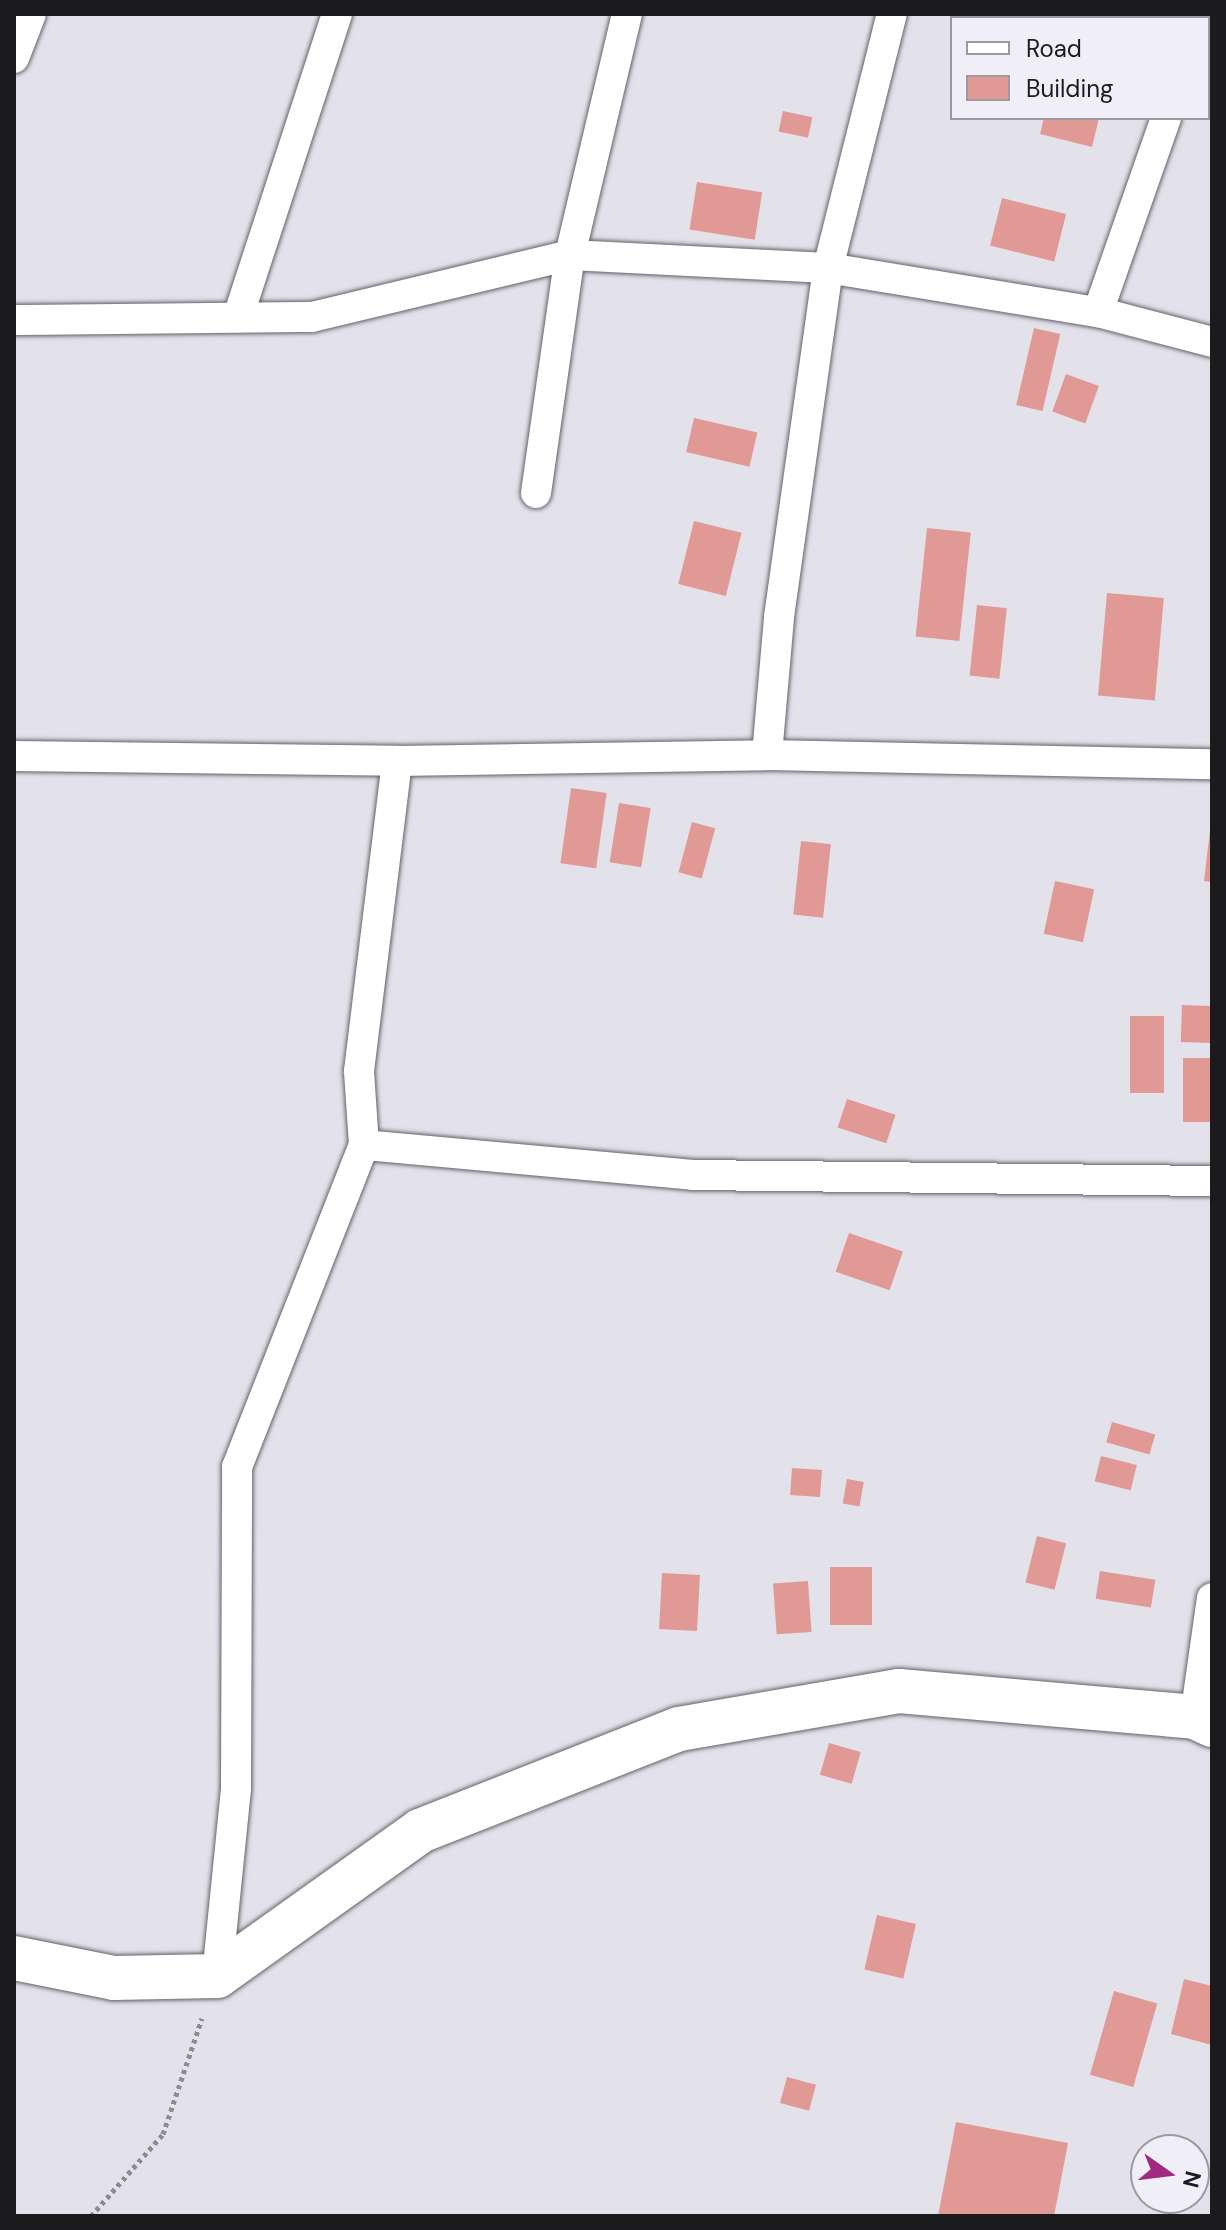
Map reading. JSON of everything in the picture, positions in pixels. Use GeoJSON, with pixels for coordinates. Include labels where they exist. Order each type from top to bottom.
{"type":"FeatureCollection","features":[{"type":"Feature","properties":{"kind":"street"},"geometry":{"type":"LineString","coordinates":[[14,58],[31,14]]}},
{"type":"Feature","properties":{"kind":"street"},"geometry":{"type":"LineString","coordinates":[[238,317],[337,14]]}},
{"type":"Feature","properties":{"kind":"street"},"geometry":{"type":"LineString","coordinates":[[536,493],[570,255],[627,14]]}},
{"type":"Feature","properties":{"kind":"street"},"geometry":{"type":"LineString","coordinates":[[767,755],[779,617],[828,268],[892,14]]}},
{"type":"Feature","properties":{"kind":"street"},"geometry":{"type":"LineString","coordinates":[[1098,312],[1165,120]]}},
{"type":"Feature","properties":{"kind":"street"},"geometry":{"type":"LineString","coordinates":[[14,320],[312,317],[570,255],[828,268],[1098,312],[1212,342]]}},
{"type":"Feature","properties":{"kind":"street"},"geometry":{"type":"LineString","coordinates":[[14,756],[397,761],[767,755],[1212,764]]}},
{"type":"Feature","properties":{"kind":"street"},"geometry":{"type":"LineString","coordinates":[[217,1976],[236,1788],[237,1467],[364,1145],[359,1071],[397,761]]}},
{"type":"Feature","properties":{"kind":"street"},"geometry":{"type":"LineString","coordinates":[[364,1145],[692,1175],[1212,1181]]}},
{"type":"Feature","properties":{"kind":"street"},"geometry":{"type":"LineString","coordinates":[[14,1958],[114,1978],[217,1976],[420,1831],[679,1729],[899,1691],[1203,1721],[1212,1598]]}},
{"type":"Feature","properties":{"kind":"path"},"geometry":{"type":"LineString","coordinates":[[91,2216],[163,2134],[217,1976]]}},
{"type":"Feature","properties":{"kind":"building"},"geometry":{"type":"Polygon","coordinates":[[[783,111],[812,117],[808,138],[779,132],[783,111]]]}},
{"type":"Feature","properties":{"kind":"building"},"geometry":{"type":"Polygon","coordinates":[[[1044,120],[1099,120],[1092,147],[1040,134],[1044,120]]]}},
{"type":"Feature","properties":{"kind":"building"},"geometry":{"type":"Polygon","coordinates":[[[697,182],[762,192],[755,240],[689,229],[697,182]]]}},
{"type":"Feature","properties":{"kind":"building"},"geometry":{"type":"Polygon","coordinates":[[[1002,198],[1066,214],[1054,262],[990,246],[1002,198]]]}},
{"type":"Feature","properties":{"kind":"building"},"geometry":{"type":"Polygon","coordinates":[[[1034,328],[1060,334],[1043,411],[1016,405],[1034,328]]]}},
{"type":"Feature","properties":{"kind":"building"},"geometry":{"type":"Polygon","coordinates":[[[1066,374],[1099,386],[1085,424],[1052,412],[1066,374]]]}},
{"type":"Feature","properties":{"kind":"building"},"geometry":{"type":"Polygon","coordinates":[[[694,418],[757,433],[749,467],[686,452],[694,418]]]}},
{"type":"Feature","properties":{"kind":"building"},"geometry":{"type":"Polygon","coordinates":[[[694,521],[742,533],[726,596],[678,584],[694,521]]]}},
{"type":"Feature","properties":{"kind":"building"},"geometry":{"type":"Polygon","coordinates":[[[927,528],[971,533],[959,641],[916,636],[927,528]]]}},
{"type":"Feature","properties":{"kind":"building"},"geometry":{"type":"Polygon","coordinates":[[[1107,593],[1164,598],[1155,701],[1098,696],[1107,593]]]}},
{"type":"Feature","properties":{"kind":"building"},"geometry":{"type":"Polygon","coordinates":[[[977,605],[1007,608],[999,679],[970,676],[977,605]]]}},
{"type":"Feature","properties":{"kind":"building"},"geometry":{"type":"Polygon","coordinates":[[[571,788],[607,793],[596,868],[560,863],[571,788]]]}},
{"type":"Feature","properties":{"kind":"building"},"geometry":{"type":"Polygon","coordinates":[[[619,803],[651,808],[641,867],[610,862],[619,803]]]}},
{"type":"Feature","properties":{"kind":"building"},"geometry":{"type":"Polygon","coordinates":[[[692,822],[715,828],[702,878],[679,872],[692,822]]]}},
{"type":"Feature","properties":{"kind":"building"},"geometry":{"type":"Polygon","coordinates":[[[1212,830],[1212,882],[1204,881],[1212,830]]]}},
{"type":"Feature","properties":{"kind":"building"},"geometry":{"type":"Polygon","coordinates":[[[801,841],[831,844],[823,918],[793,915],[801,841]]]}},
{"type":"Feature","properties":{"kind":"building"},"geometry":{"type":"Polygon","coordinates":[[[1055,881],[1094,889],[1083,942],[1044,934],[1055,881]]]}},
{"type":"Feature","properties":{"kind":"building"},"geometry":{"type":"Polygon","coordinates":[[[1182,1005],[1212,1006],[1211,1043],[1181,1042],[1182,1005]]]}},
{"type":"Feature","properties":{"kind":"building"},"geometry":{"type":"Polygon","coordinates":[[[1130,1016],[1164,1016],[1164,1093],[1130,1093],[1130,1016]]]}},
{"type":"Feature","properties":{"kind":"building"},"geometry":{"type":"Polygon","coordinates":[[[1183,1058],[1212,1058],[1212,1122],[1183,1122],[1183,1058]]]}},
{"type":"Feature","properties":{"kind":"building"},"geometry":{"type":"Polygon","coordinates":[[[847,1099],[896,1115],[886,1143],[838,1128],[847,1099]]]}},
{"type":"Feature","properties":{"kind":"building"},"geometry":{"type":"Polygon","coordinates":[[[849,1233],[903,1252],[890,1290],[836,1272],[849,1233]]]}},
{"type":"Feature","properties":{"kind":"building"},"geometry":{"type":"Polygon","coordinates":[[[1112,1422],[1155,1434],[1149,1455],[1106,1442],[1112,1422]]]}},
{"type":"Feature","properties":{"kind":"building"},"geometry":{"type":"Polygon","coordinates":[[[1101,1456],[1137,1465],[1131,1490],[1095,1481],[1101,1456]]]}},
{"type":"Feature","properties":{"kind":"building"},"geometry":{"type":"Polygon","coordinates":[[[792,1468],[822,1470],[820,1497],[790,1495],[792,1468]]]}},
{"type":"Feature","properties":{"kind":"building"},"geometry":{"type":"Polygon","coordinates":[[[847,1479],[864,1482],[859,1507],[843,1504],[847,1479]]]}},
{"type":"Feature","properties":{"kind":"building"},"geometry":{"type":"Polygon","coordinates":[[[1037,1536],[1066,1543],[1054,1590],[1025,1583],[1037,1536]]]}},
{"type":"Feature","properties":{"kind":"building"},"geometry":{"type":"Polygon","coordinates":[[[830,1567],[872,1567],[872,1625],[830,1625],[830,1567]]]}},
{"type":"Feature","properties":{"kind":"building"},"geometry":{"type":"Polygon","coordinates":[[[1100,1571],[1155,1580],[1151,1607],[1096,1599],[1100,1571]]]}},
{"type":"Feature","properties":{"kind":"building"},"geometry":{"type":"Polygon","coordinates":[[[662,1573],[700,1575],[697,1631],[659,1629],[662,1573]]]}},
{"type":"Feature","properties":{"kind":"building"},"geometry":{"type":"Polygon","coordinates":[[[808,1581],[812,1632],[777,1634],[773,1583],[808,1581]]]}},
{"type":"Feature","properties":{"kind":"building"},"geometry":{"type":"Polygon","coordinates":[[[829,1743],[861,1752],[852,1784],[820,1775],[829,1743]]]}},
{"type":"Feature","properties":{"kind":"building"},"geometry":{"type":"Polygon","coordinates":[[[877,1915],[916,1924],[903,1979],[864,1970],[877,1915]]]}},
{"type":"Feature","properties":{"kind":"building"},"geometry":{"type":"Polygon","coordinates":[[[1184,1979],[1212,1986],[1212,2045],[1171,2034],[1184,1979]]]}},
{"type":"Feature","properties":{"kind":"building"},"geometry":{"type":"Polygon","coordinates":[[[1114,1991],[1157,2003],[1133,2087],[1090,2075],[1114,1991]]]}},
{"type":"Feature","properties":{"kind":"building"},"geometry":{"type":"Polygon","coordinates":[[[787,2077],[816,2085],[809,2111],[780,2103],[787,2077]]]}},
{"type":"Feature","properties":{"kind":"building"},"geometry":{"type":"Polygon","coordinates":[[[956,2122],[1068,2143],[1054,2216],[938,2216],[956,2122]]]}}]}
